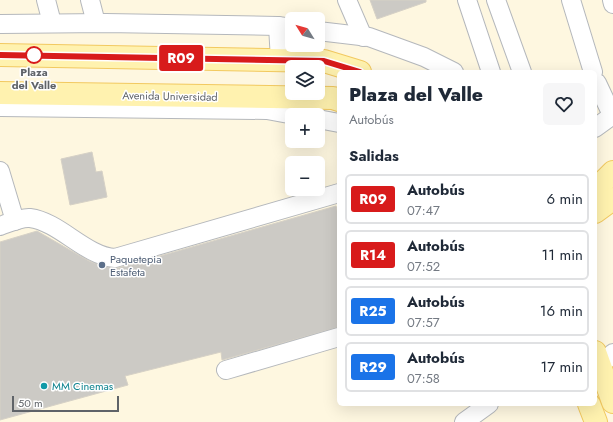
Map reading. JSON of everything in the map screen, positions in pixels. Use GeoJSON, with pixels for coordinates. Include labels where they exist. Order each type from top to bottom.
{"type":"FeatureCollection","features":[{"type":"Feature","properties":{"kind":"main road"},"geometry":{"type":"LineString","coordinates":[[0,55],[324,61],[353,70]]}},
{"type":"Feature","properties":{"kind":"main road","name":"Avenida Universidad"},"geometry":{"type":"LineString","coordinates":[[0,93],[281,107],[333,98],[337,99]]}},
{"type":"Feature","properties":{"kind":"main road"},"geometry":{"type":"LineString","coordinates":[[597,188],[613,172]]}},
{"type":"Feature","properties":{"kind":"main road"},"geometry":{"type":"LineString","coordinates":[[597,211],[613,199]]}},
{"type":"Feature","properties":{"kind":"main road"},"geometry":{"type":"LineString","coordinates":[[603,357],[613,402]]}},
{"type":"Feature","properties":{"kind":"main road"},"geometry":{"type":"LineString","coordinates":[[590,406],[596,422]]}},
{"type":"Feature","properties":{"kind":"street"},"geometry":{"type":"LineString","coordinates":[[46,0],[52,23]]}},
{"type":"Feature","properties":{"kind":"street"},"geometry":{"type":"LineString","coordinates":[[90,0],[96,23]]}},
{"type":"Feature","properties":{"kind":"street"},"geometry":{"type":"LineString","coordinates":[[337,0],[357,36]]}},
{"type":"Feature","properties":{"kind":"street"},"geometry":{"type":"LineString","coordinates":[[347,0],[357,36]]}},
{"type":"Feature","properties":{"kind":"street"},"geometry":{"type":"LineString","coordinates":[[467,0],[490,70]]}},
{"type":"Feature","properties":{"kind":"street"},"geometry":{"type":"LineString","coordinates":[[496,0],[521,70]]}},
{"type":"Feature","properties":{"kind":"street"},"geometry":{"type":"LineString","coordinates":[[571,0],[592,70]]}},
{"type":"Feature","properties":{"kind":"street"},"geometry":{"type":"LineString","coordinates":[[612,0],[613,4]]}},
{"type":"Feature","properties":{"kind":"street"},"geometry":{"type":"LineString","coordinates":[[0,24],[96,23],[285,27],[280,60]]}},
{"type":"Feature","properties":{"kind":"street"},"geometry":{"type":"LineString","coordinates":[[325,32],[357,36],[424,57],[450,70]]}},
{"type":"Feature","properties":{"kind":"street"},"geometry":{"type":"LineString","coordinates":[[597,83],[613,115],[597,127]]}},
{"type":"Feature","properties":{"kind":"street"},"geometry":{"type":"LineString","coordinates":[[0,107],[281,107]]}},
{"type":"Feature","properties":{"kind":"street"},"geometry":{"type":"LineString","coordinates":[[325,121],[337,123]]}},
{"type":"Feature","properties":{"kind":"street"},"geometry":{"type":"LineString","coordinates":[[0,171],[8,224],[29,218],[41,221],[108,257],[115,258],[132,258],[337,194]]}},
{"type":"Feature","properties":{"kind":"street"},"geometry":{"type":"LineString","coordinates":[[226,370],[337,338]]}},
{"type":"Feature","properties":{"kind":"street"},"geometry":{"type":"LineString","coordinates":[[464,422],[485,406]]}},
{"type":"Feature","properties":{"kind":"shaded area"},"geometry":{"type":"Polygon","coordinates":[[[0,0],[613,0],[613,422],[0,422],[0,0]]]}},
{"type":"Feature","properties":{"kind":"building"},"geometry":{"type":"Polygon","coordinates":[[[370,0],[426,0],[426,2],[377,19],[370,0]]]}},
{"type":"Feature","properties":{"kind":"building"},"geometry":{"type":"Polygon","coordinates":[[[92,152],[96,172],[102,171],[107,197],[70,205],[61,159],[92,152]]]}},
{"type":"Feature","properties":{"kind":"building"},"geometry":{"type":"Polygon","coordinates":[[[336,206],[337,328],[222,360],[221,352],[125,376],[128,385],[0,420],[0,242],[37,231],[89,261],[102,266],[118,268],[336,206]]]}},
{"type":"Feature","properties":{"kind":"bus line","name":"R09"},"geometry":{"type":"LineString","coordinates":[[0,55],[324,61],[353,70]]}},
{"type":"Feature","properties":{"kind":"place","name":"Plaza del Valle"},"geometry":{"type":"Point","coordinates":[34,55]}},
{"type":"Feature","properties":{"kind":"place","name":"Paquetepia Estafeta"},"geometry":{"type":"Point","coordinates":[102,265]}},
{"type":"Feature","properties":{"kind":"place","name":"MM Cinemas"},"geometry":{"type":"Point","coordinates":[44,386]}}]}
